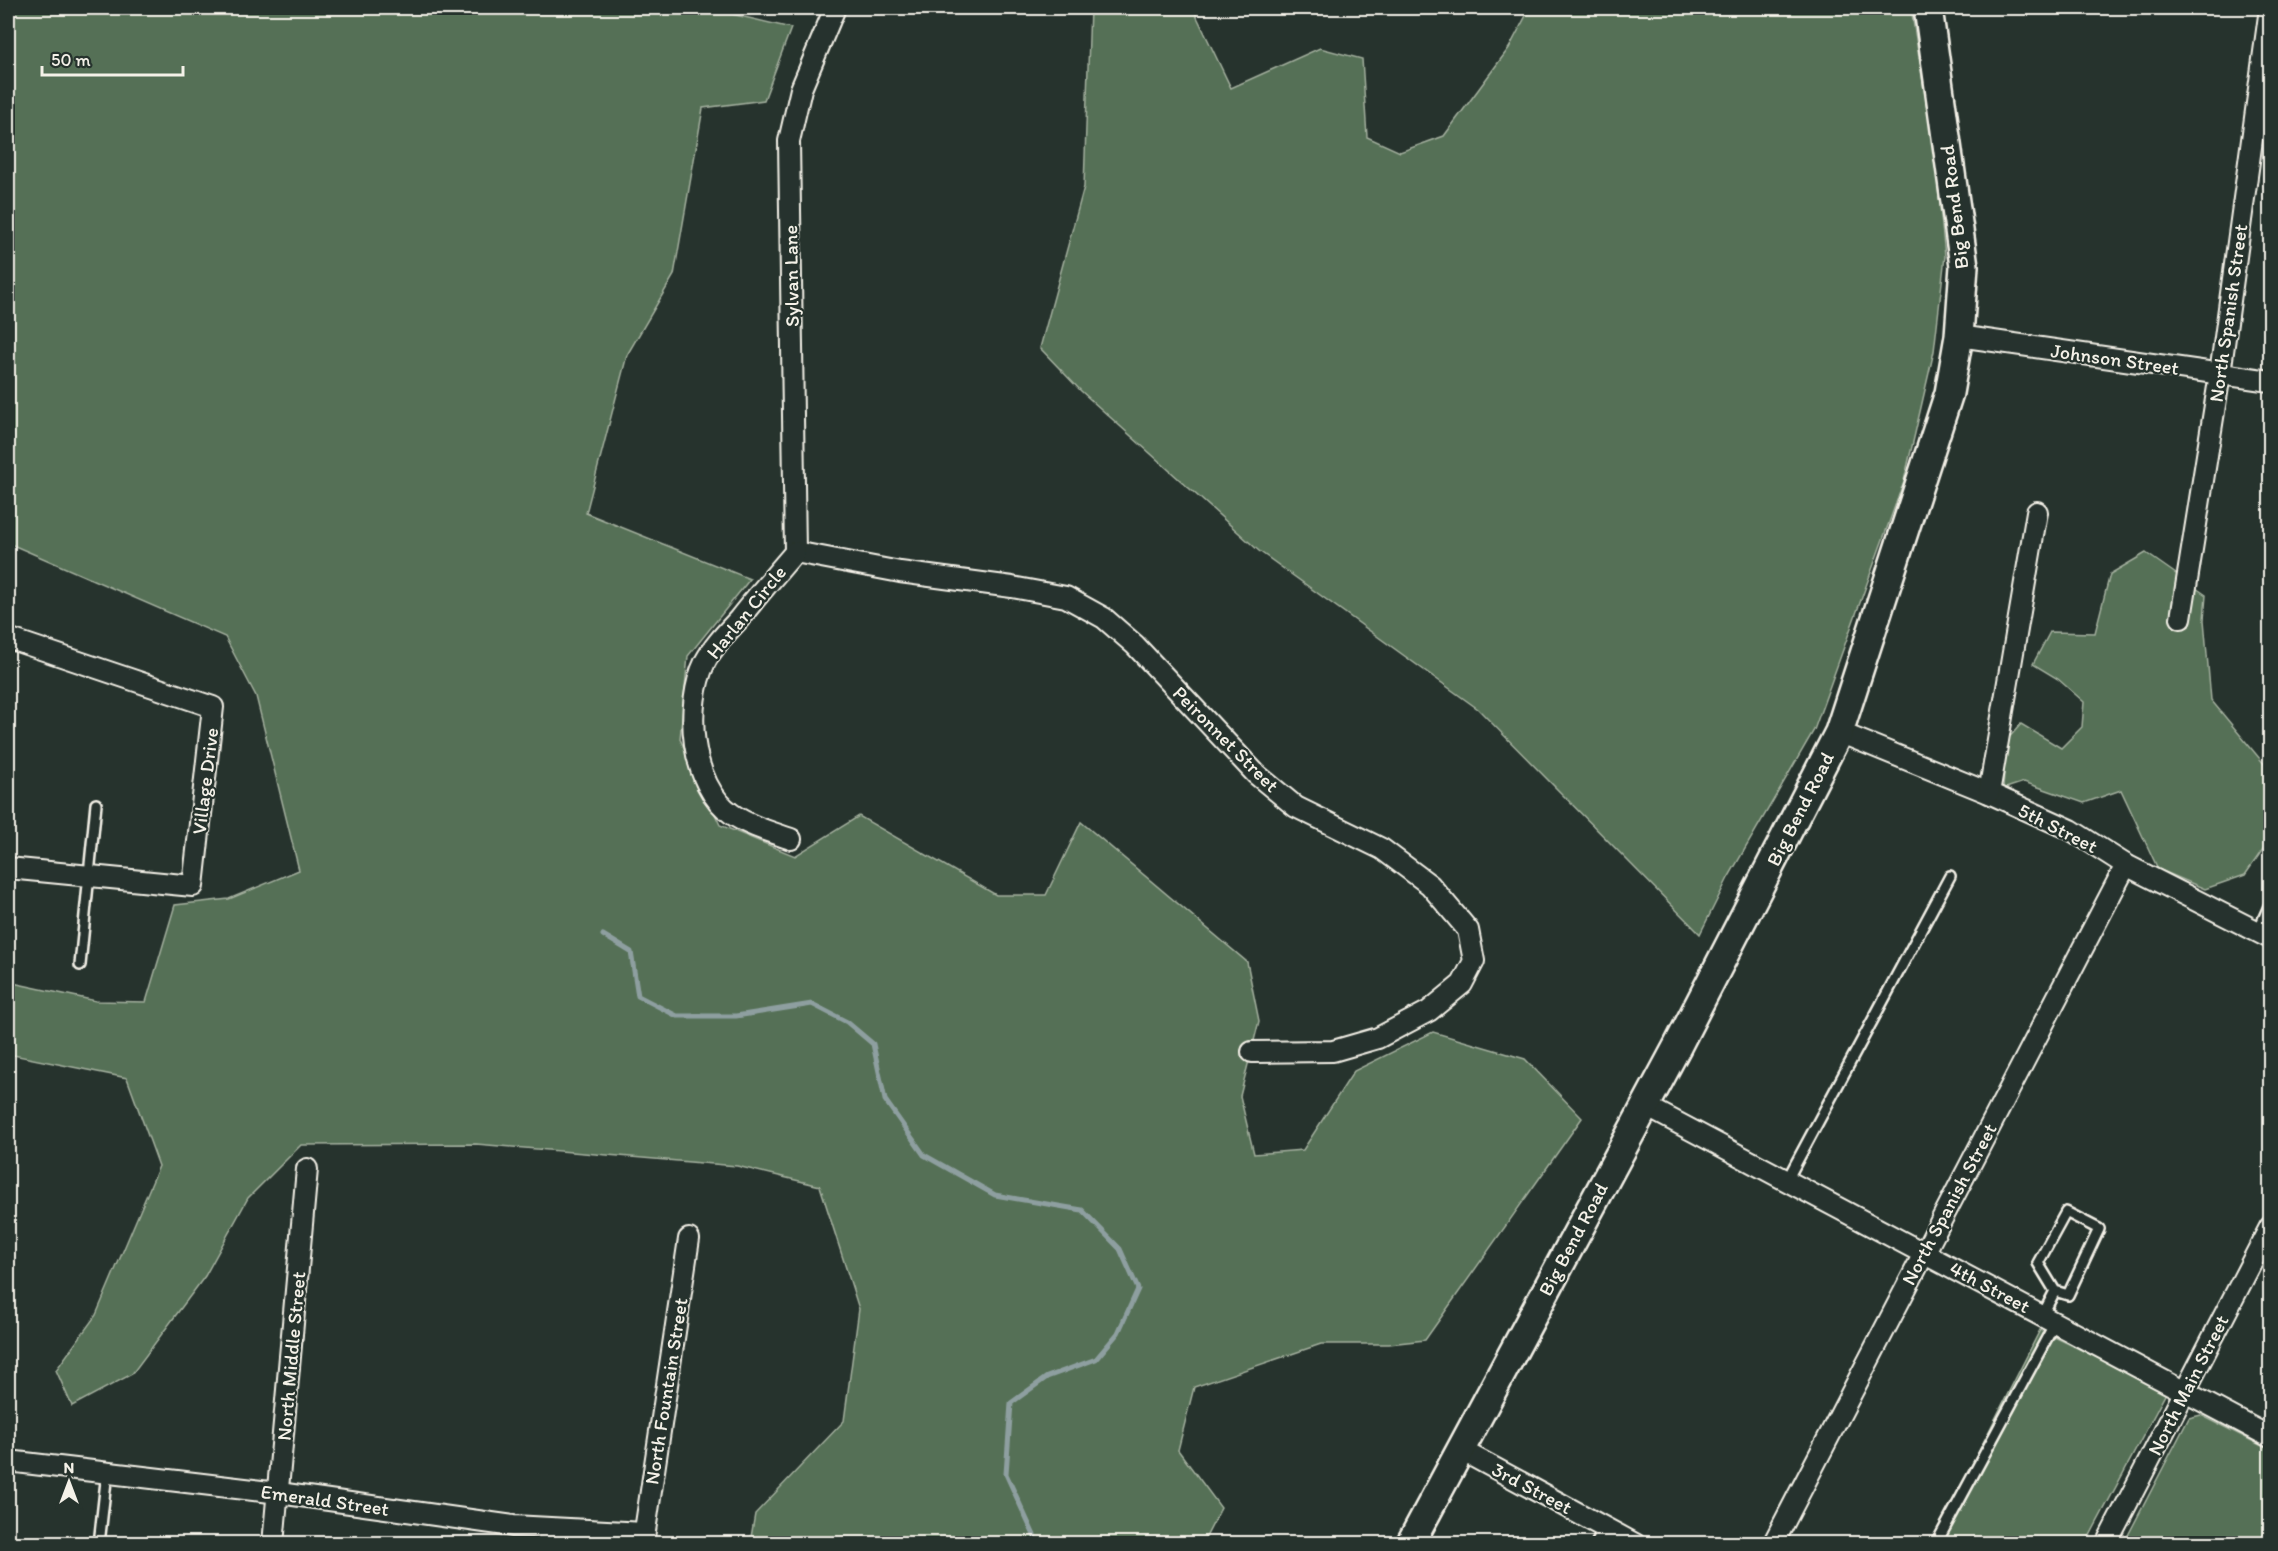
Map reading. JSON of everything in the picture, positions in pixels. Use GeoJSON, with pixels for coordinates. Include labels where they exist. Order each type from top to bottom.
{"type":"FeatureCollection","features":[{"type":"Feature","properties":{"kind":"main road","name":"Big Bend Road"},"geometry":{"type":"LineString","coordinates":[[1410,1544],[1677,1047],[1839,732],[1949,393],[1959,336],[1964,266],[1928,8]]}},
{"type":"Feature","properties":{"kind":"street","name":"Sylvan Lane"},"geometry":{"type":"LineString","coordinates":[[795,552],[789,141],[801,89],[835,8]]}},
{"type":"Feature","properties":{"kind":"street","name":"North Spanish Street"},"geometry":{"type":"LineString","coordinates":[[2181,618],[2220,374],[2270,8]]}},
{"type":"Feature","properties":{"kind":"street","name":"Johnson Street"},"geometry":{"type":"LineString","coordinates":[[1959,336],[2271,381]]}},
{"type":"Feature","properties":{"kind":"street"},"geometry":{"type":"LineString","coordinates":[[1989,793],[2037,512]]}},
{"type":"Feature","properties":{"kind":"street","name":"Harlan Circle"},"geometry":{"type":"LineString","coordinates":[[791,839],[754,825],[731,813],[715,797],[696,756],[693,724],[695,691],[705,662],[718,643],[795,552]]}},
{"type":"Feature","properties":{"kind":"street","name":"Peironnet Street"},"geometry":{"type":"LineString","coordinates":[[795,552],[900,572],[1012,587],[1066,597],[1104,618],[1135,645],[1256,774],[1272,788],[1296,807],[1390,855],[1430,885],[1468,930],[1474,961],[1462,984],[1429,1011],[1378,1038],[1333,1051],[1252,1052]]}},
{"type":"Feature","properties":{"kind":"street","name":"Village Drive"},"geometry":{"type":"LineString","coordinates":[[8,638],[213,707],[193,886],[8,868]]}},
{"type":"Feature","properties":{"kind":"street","name":"5th Street"},"geometry":{"type":"LineString","coordinates":[[1839,732],[1989,793],[2071,830],[2126,865],[2264,935]]}},
{"type":"Feature","properties":{"kind":"street","name":"North Spanish Street"},"geometry":{"type":"LineString","coordinates":[[1773,1544],[2126,865]]}},
{"type":"Feature","properties":{"kind":"street","name":"4th Street"},"geometry":{"type":"LineString","coordinates":[[1644,1105],[2271,1437]]}},
{"type":"Feature","properties":{"kind":"street","name":"North Middle Street"},"geometry":{"type":"LineString","coordinates":[[273,1544],[307,1169]]}},
{"type":"Feature","properties":{"kind":"street","name":"North Main Street"},"geometry":{"type":"LineString","coordinates":[[2106,1544],[2271,1227]]}},
{"type":"Feature","properties":{"kind":"street","name":"North Fountain Street"},"geometry":{"type":"LineString","coordinates":[[643,1538],[689,1239]]}},
{"type":"Feature","properties":{"kind":"street","name":"3rd Street"},"geometry":{"type":"LineString","coordinates":[[1461,1450],[1601,1535],[1635,1544]]}},
{"type":"Feature","properties":{"kind":"street","name":"Emerald Street"},"geometry":{"type":"LineString","coordinates":[[8,1461],[279,1493],[513,1526],[643,1538]]}},
{"type":"Feature","properties":{"kind":"street"},"geometry":{"type":"LineString","coordinates":[[513,1526],[533,1544]]}},
{"type":"Feature","properties":{"kind":"lane"},"geometry":{"type":"LineString","coordinates":[[80,965],[96,804]]}},
{"type":"Feature","properties":{"kind":"lane"},"geometry":{"type":"LineString","coordinates":[[1787,1180],[1950,876]]}},
{"type":"Feature","properties":{"kind":"lane"},"geometry":{"type":"LineString","coordinates":[[2264,935],[2271,904]]}},
{"type":"Feature","properties":{"kind":"lane"},"geometry":{"type":"LineString","coordinates":[[1936,1544],[2049,1319],[2055,1291],[2038,1263],[2066,1212],[2099,1229],[2068,1295],[2055,1291]]}},
{"type":"Feature","properties":{"kind":"lane"},"geometry":{"type":"LineString","coordinates":[[99,1544],[107,1472]]}},
{"type":"Feature","properties":{"kind":"green space"},"geometry":{"type":"Polygon","coordinates":[[[8,8],[706,8],[791,28],[764,100],[703,108],[674,275],[627,355],[586,513],[750,579],[688,656],[680,739],[720,825],[795,856],[859,816],[996,895],[1046,895],[1081,822],[1247,962],[1259,1021],[1240,1096],[1254,1154],[1303,1150],[1354,1071],[1433,1032],[1525,1059],[1582,1118],[1425,1340],[1389,1344],[1321,1344],[1194,1387],[1178,1450],[1221,1508],[1203,1543],[750,1543],[755,1514],[844,1421],[859,1309],[820,1186],[737,1166],[476,1144],[301,1145],[248,1198],[205,1276],[132,1374],[72,1406],[56,1370],[96,1315],[159,1166],[127,1078],[8,1054],[8,982],[96,1001],[146,1002],[175,905],[229,899],[299,870],[256,696],[225,637],[8,543],[8,8]]]}},
{"type":"Feature","properties":{"kind":"green space"},"geometry":{"type":"Polygon","coordinates":[[[1090,8],[1197,8],[1196,15],[1231,88],[1320,48],[1362,59],[1367,137],[1400,152],[1444,136],[1509,48],[1530,8],[1911,8],[1935,157],[1945,256],[1934,351],[1904,481],[1814,730],[1728,878],[1700,934],[1478,709],[1259,551],[1081,391],[1040,348],[1084,187],[1090,8]]]}},
{"type":"Feature","properties":{"kind":"green space"},"geometry":{"type":"Polygon","coordinates":[[[2146,553],[2206,595],[2204,620],[2211,700],[2270,771],[2270,839],[2245,875],[2205,889],[2158,869],[2121,790],[2084,803],[2024,782],[2003,789],[2006,741],[2021,724],[2061,748],[2082,727],[2084,702],[2058,679],[2033,664],[2050,632],[2095,633],[2110,574],[2146,553]]]}},
{"type":"Feature","properties":{"kind":"green space"},"geometry":{"type":"Polygon","coordinates":[[[2040,1330],[2167,1391],[2086,1543],[1932,1544],[2040,1330]]]}},
{"type":"Feature","properties":{"kind":"green space"},"geometry":{"type":"Polygon","coordinates":[[[2201,1415],[2270,1450],[2270,1543],[2124,1543],[2189,1418],[2201,1415]]]}},
{"type":"Feature","properties":{"kind":"waterway"},"geometry":{"type":"LineString","coordinates":[[603,935],[631,952],[638,996],[677,1016],[736,1016],[812,1004],[847,1022],[873,1044],[885,1100],[924,1155],[995,1195],[1082,1210],[1120,1249],[1138,1289],[1118,1333],[1096,1359],[1047,1377],[1011,1403],[1006,1474],[1038,1544]]}}]}
